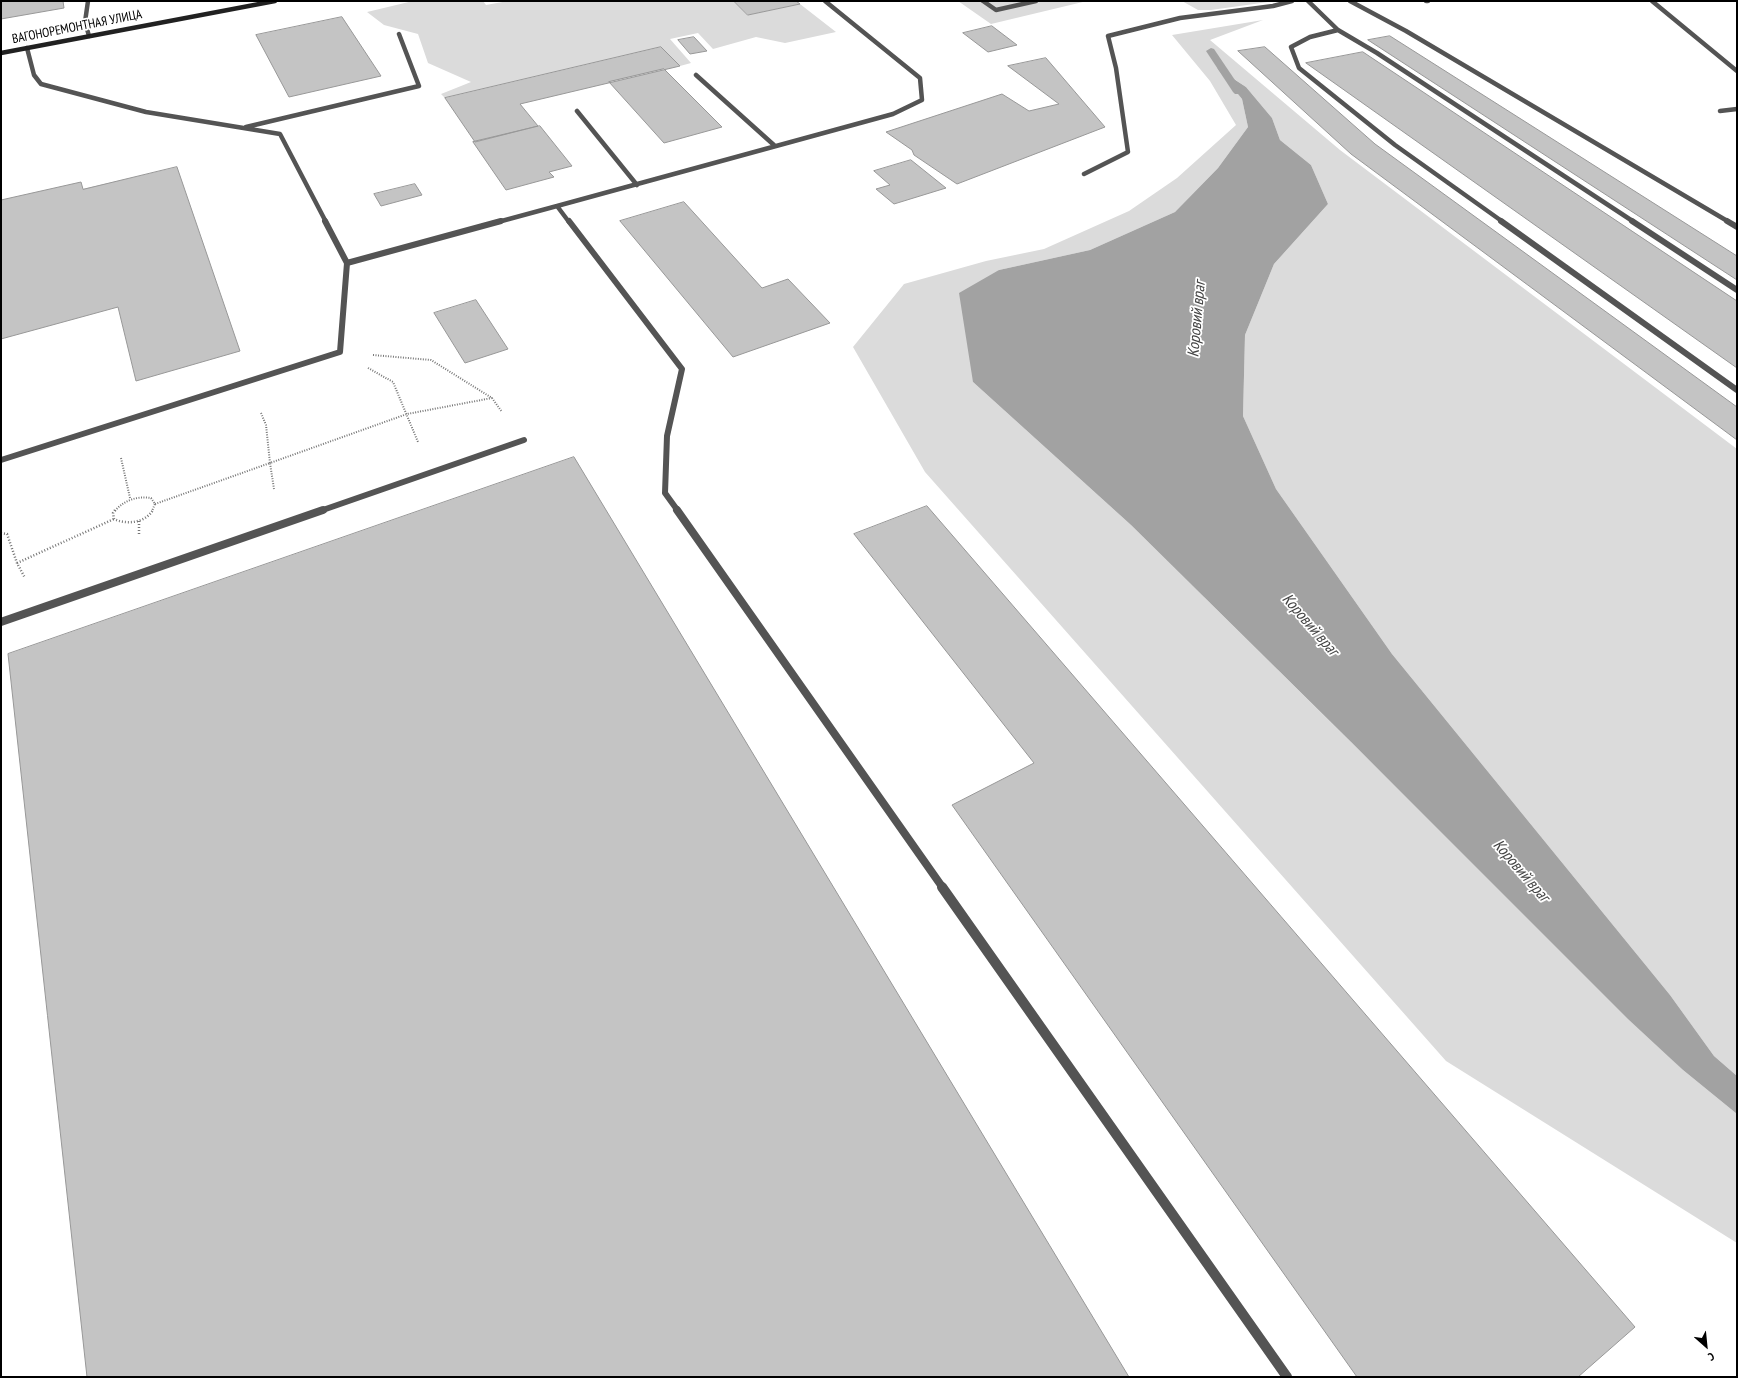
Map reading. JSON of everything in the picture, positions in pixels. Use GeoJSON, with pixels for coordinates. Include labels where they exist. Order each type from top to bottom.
{"type":"FeatureCollection","features":[{"type":"Feature","properties":{"kind":"street"},"geometry":{"type":"LineString","coordinates":[[88,1],[85,22],[89,36]]}},
{"type":"Feature","properties":{"kind":"street","name":"ВАГОНОРЕМОНТНАЯ УЛИЦА"},"geometry":{"type":"LineString","coordinates":[[1,53],[275,1]]}},
{"type":"Feature","properties":{"kind":"street"},"geometry":{"type":"LineString","coordinates":[[347,263],[893,114],[922,100],[920,78],[825,1]]}},
{"type":"Feature","properties":{"kind":"street"},"geometry":{"type":"LineString","coordinates":[[983,1],[996,10],[1036,1]]}},
{"type":"Feature","properties":{"kind":"street"},"geometry":{"type":"LineString","coordinates":[[1084,174],[1128,152],[1116,68],[1108,36],[1180,18],[1273,6],[1292,1]]}},
{"type":"Feature","properties":{"kind":"street"},"geometry":{"type":"LineString","coordinates":[[1308,1],[1338,30],[1377,53],[1737,290]]}},
{"type":"Feature","properties":{"kind":"street"},"geometry":{"type":"LineString","coordinates":[[1350,1],[1406,31],[1737,227]]}},
{"type":"Feature","properties":{"kind":"street"},"geometry":{"type":"LineString","coordinates":[[1652,1],[1737,71]]}},
{"type":"Feature","properties":{"kind":"street"},"geometry":{"type":"LineString","coordinates":[[1338,30],[1310,36],[1291,47],[1299,68],[1395,145],[1737,390]]}},
{"type":"Feature","properties":{"kind":"street"},"geometry":{"type":"LineString","coordinates":[[241,128],[420,86],[399,34]]}},
{"type":"Feature","properties":{"kind":"street"},"geometry":{"type":"LineString","coordinates":[[1,460],[340,352],[347,263],[280,134],[146,112],[40,84],[34,75],[28,48]]}},
{"type":"Feature","properties":{"kind":"street"},"geometry":{"type":"LineString","coordinates":[[696,75],[775,146]]}},
{"type":"Feature","properties":{"kind":"street"},"geometry":{"type":"LineString","coordinates":[[1720,111],[1737,109]]}},
{"type":"Feature","properties":{"kind":"street"},"geometry":{"type":"LineString","coordinates":[[577,111],[637,185]]}},
{"type":"Feature","properties":{"kind":"street"},"geometry":{"type":"LineString","coordinates":[[557,206],[682,369],[667,436],[665,493],[1287,1377]]}},
{"type":"Feature","properties":{"kind":"street"},"geometry":{"type":"LineString","coordinates":[[1,622],[524,440]]}},
{"type":"Feature","properties":{"kind":"path"},"geometry":{"type":"LineString","coordinates":[[340,352],[431,360],[492,398],[524,440]]}},
{"type":"Feature","properties":{"kind":"path"},"geometry":{"type":"LineString","coordinates":[[340,352],[393,382],[430,472]]}},
{"type":"Feature","properties":{"kind":"path"},"geometry":{"type":"LineString","coordinates":[[248,381],[266,425],[270,463],[280,525]]}},
{"type":"Feature","properties":{"kind":"path"},"geometry":{"type":"LineString","coordinates":[[155,504],[151,498],[142,496],[130,498],[119,505],[113,513],[114,519],[120,523],[139,521],[151,513],[155,504],[407,414],[492,398]]}},
{"type":"Feature","properties":{"kind":"path"},"geometry":{"type":"LineString","coordinates":[[111,425],[123,465],[130,498]]}},
{"type":"Feature","properties":{"kind":"path"},"geometry":{"type":"LineString","coordinates":[[17,563],[114,519]]}},
{"type":"Feature","properties":{"kind":"path"},"geometry":{"type":"LineString","coordinates":[[1,533],[7,534],[17,563],[41,608]]}},
{"type":"Feature","properties":{"kind":"shaded area"},"geometry":{"type":"Polygon","coordinates":[[[413,1],[483,1],[486,5],[508,1],[734,1],[748,15],[800,4],[836,32],[785,43],[756,37],[713,49],[698,33],[670,39],[691,63],[680,66],[661,47],[445,98],[441,94],[471,82],[428,63],[418,34],[384,25],[367,12],[413,1]]]}},
{"type":"Feature","properties":{"kind":"shaded area"},"geometry":{"type":"Polygon","coordinates":[[[958,1],[1087,1],[991,24],[958,1]]]}},
{"type":"Feature","properties":{"kind":"shaded area"},"geometry":{"type":"Polygon","coordinates":[[[1182,1],[1268,2],[1211,10],[1198,10],[1182,1]]]}},
{"type":"Feature","properties":{"kind":"shaded area"},"geometry":{"type":"Polygon","coordinates":[[[1263,20],[1210,40],[1340,150],[1737,449],[1737,1076],[1714,1056],[1670,995],[1392,654],[1276,489],[1243,416],[1245,335],[1274,264],[1328,204],[1311,165],[1280,140],[1272,118],[1246,87],[1219,69],[1242,99],[1248,127],[1218,168],[1175,212],[1090,250],[999,270],[973,382],[1131,525],[1683,1070],[1737,1114],[1737,1243],[1446,1061],[925,472],[853,347],[904,284],[986,261],[1044,249],[1129,211],[1177,178],[1236,125],[1210,81],[1172,35],[1263,20]]]}},
{"type":"Feature","properties":{"kind":"water"},"geometry":{"type":"Polygon","coordinates":[[[1217,68],[1246,87],[1272,118],[1280,140],[1311,165],[1328,204],[1274,264],[1245,335],[1243,416],[1276,489],[1392,654],[1670,995],[1714,1056],[1737,1076],[1737,1114],[1683,1070],[1628,1019],[1131,525],[973,382],[959,293],[999,270],[1090,250],[1175,212],[1218,168],[1248,127],[1242,99],[1217,68]]]}},
{"type":"Feature","properties":{"kind":"building"},"geometry":{"type":"Polygon","coordinates":[[[1,1],[63,1],[64,8],[1,19],[1,1]]]}},
{"type":"Feature","properties":{"kind":"building"},"geometry":{"type":"Polygon","coordinates":[[[734,1],[796,1],[800,4],[748,15],[734,1]]]}},
{"type":"Feature","properties":{"kind":"building"},"geometry":{"type":"Polygon","coordinates":[[[342,17],[381,76],[289,97],[256,35],[342,17]]]}},
{"type":"Feature","properties":{"kind":"building"},"geometry":{"type":"Polygon","coordinates":[[[992,26],[1017,45],[988,52],[963,33],[992,26]]]}},
{"type":"Feature","properties":{"kind":"building"},"geometry":{"type":"Polygon","coordinates":[[[1390,36],[1737,256],[1737,280],[1368,40],[1390,36]]]}},
{"type":"Feature","properties":{"kind":"building"},"geometry":{"type":"Polygon","coordinates":[[[694,37],[707,51],[690,54],[678,40],[694,37]]]}},
{"type":"Feature","properties":{"kind":"building"},"geometry":{"type":"Polygon","coordinates":[[[661,47],[680,66],[520,104],[538,126],[475,142],[445,98],[661,47]]]}},
{"type":"Feature","properties":{"kind":"building"},"geometry":{"type":"Polygon","coordinates":[[[1265,47],[1375,144],[1737,407],[1737,440],[1351,154],[1238,51],[1265,47]]]}},
{"type":"Feature","properties":{"kind":"building"},"geometry":{"type":"Polygon","coordinates":[[[1363,52],[1737,301],[1737,368],[1306,63],[1363,52]]]}},
{"type":"Feature","properties":{"kind":"building"},"geometry":{"type":"Polygon","coordinates":[[[1046,58],[1105,127],[957,184],[914,155],[912,150],[886,132],[1002,94],[1029,111],[1059,104],[1008,66],[1046,58]]]}},
{"type":"Feature","properties":{"kind":"building"},"geometry":{"type":"Polygon","coordinates":[[[664,69],[722,127],[664,143],[609,82],[664,69]]]}},
{"type":"Feature","properties":{"kind":"building"},"geometry":{"type":"Polygon","coordinates":[[[540,126],[572,166],[549,172],[554,177],[506,190],[473,142],[540,126]]]}},
{"type":"Feature","properties":{"kind":"building"},"geometry":{"type":"Polygon","coordinates":[[[911,160],[946,188],[894,204],[876,189],[890,185],[874,171],[911,160]]]}},
{"type":"Feature","properties":{"kind":"building"},"geometry":{"type":"Polygon","coordinates":[[[177,167],[240,351],[136,381],[118,307],[1,339],[1,200],[81,182],[83,189],[177,167]]]}},
{"type":"Feature","properties":{"kind":"building"},"geometry":{"type":"Polygon","coordinates":[[[415,184],[422,195],[381,206],[374,194],[415,184]]]}},
{"type":"Feature","properties":{"kind":"building"},"geometry":{"type":"Polygon","coordinates":[[[684,202],[762,288],[788,279],[830,323],[733,357],[620,221],[684,202]]]}},
{"type":"Feature","properties":{"kind":"building"},"geometry":{"type":"Polygon","coordinates":[[[476,300],[508,349],[465,363],[434,313],[476,300]]]}},
{"type":"Feature","properties":{"kind":"building"},"geometry":{"type":"Polygon","coordinates":[[[574,457],[1129,1377],[87,1377],[8,654],[574,457]]]}},
{"type":"Feature","properties":{"kind":"building"},"geometry":{"type":"Polygon","coordinates":[[[927,506],[1635,1327],[1578,1377],[1357,1377],[952,805],[1034,763],[854,534],[927,506]]]}},
{"type":"Feature","properties":{"kind":"waterway","name":"Коровий враг"},"geometry":{"type":"LineString","coordinates":[[1211,51],[1238,92]]}}]}
